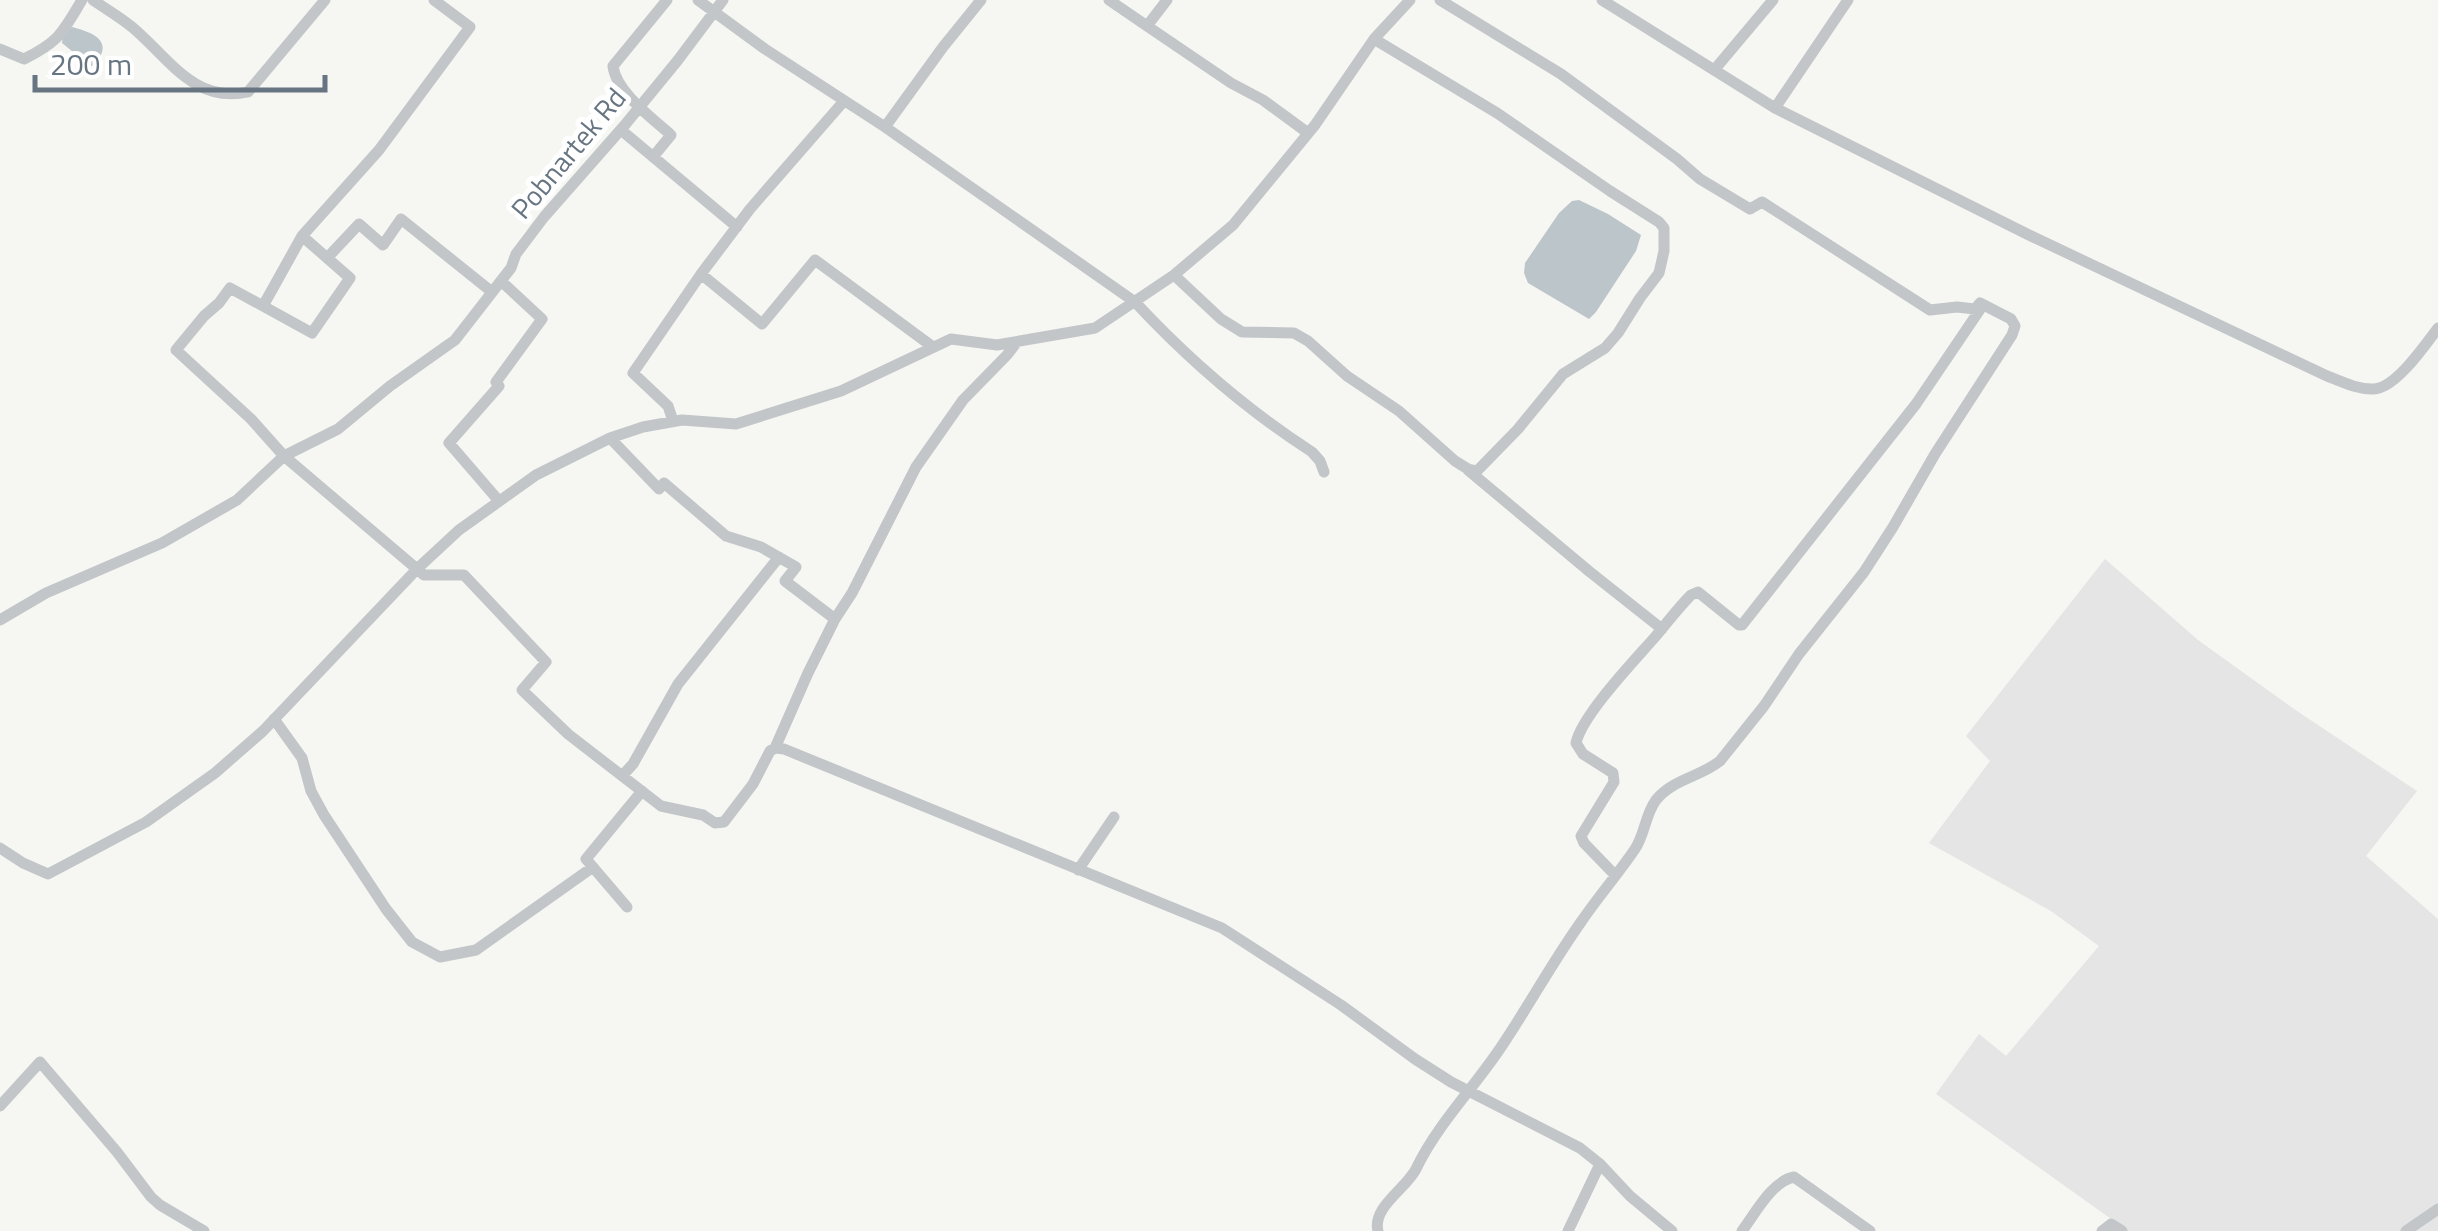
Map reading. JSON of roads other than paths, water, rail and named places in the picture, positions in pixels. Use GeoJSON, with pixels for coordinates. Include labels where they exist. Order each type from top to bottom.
{"type":"FeatureCollection","features":[{"type":"Feature","properties":{"kind":"street"},"geometry":{"type":"LineString","coordinates":[[0,49],[24,59],[48,47],[61,35],[82,0]]}},
{"type":"Feature","properties":{"kind":"street"},"geometry":{"type":"LineString","coordinates":[[93,0],[132,27],[182,75],[207,91],[233,95],[248,92],[325,0]]}},
{"type":"Feature","properties":{"kind":"street"},"geometry":{"type":"LineString","coordinates":[[263,306],[302,236],[379,150],[470,27],[434,0]]}},
{"type":"Feature","properties":{"kind":"street"},"geometry":{"type":"LineString","coordinates":[[653,157],[672,135],[617,81],[613,66],[667,0]]}},
{"type":"Feature","properties":{"kind":"street"},"geometry":{"type":"LineString","coordinates":[[698,0],[1135,302],[1208,374],[1312,452],[1324,472]]}},
{"type":"Feature","properties":{"kind":"street","name":"Pobnartek Rd"},"geometry":{"type":"LineString","coordinates":[[0,620],[46,593],[177,534],[237,500],[284,456],[338,429],[455,340],[501,282],[544,217],[640,107],[723,0]]}},
{"type":"Feature","properties":{"kind":"street"},"geometry":{"type":"LineString","coordinates":[[885,128],[981,0]]}},
{"type":"Feature","properties":{"kind":"street"},"geometry":{"type":"LineString","coordinates":[[1109,0],[1308,133]]}},
{"type":"Feature","properties":{"kind":"street"},"geometry":{"type":"LineString","coordinates":[[1147,26],[1168,0]]}},
{"type":"Feature","properties":{"kind":"street"},"geometry":{"type":"LineString","coordinates":[[0,848],[23,864],[48,874],[146,822],[215,773],[274,719],[459,530],[536,475],[610,438],[644,426],[682,420],[736,424],[841,391],[951,339],[998,344],[1095,328],[1174,275],[1232,225],[1308,133],[1374,39],[1410,0]]}},
{"type":"Feature","properties":{"kind":"street"},"geometry":{"type":"LineString","coordinates":[[1378,1231],[1377,1219],[1384,1208],[1411,1178],[1438,1128],[1470,1092],[1579,924],[1638,844],[1653,805],[1672,785],[1712,768],[1764,706],[1799,654],[1864,572],[2015,323],[1980,303],[1974,309],[1930,310],[1762,202],[1750,209],[1722,194],[1591,94],[1440,0]]}},
{"type":"Feature","properties":{"kind":"street"},"geometry":{"type":"LineString","coordinates":[[1602,0],[1618,4],[1776,108],[2029,235],[2326,376],[2361,388],[2378,389],[2404,369],[2438,328]]}},
{"type":"Feature","properties":{"kind":"street"},"geometry":{"type":"LineString","coordinates":[[1715,70],[1773,0]]}},
{"type":"Feature","properties":{"kind":"street"},"geometry":{"type":"LineString","coordinates":[[1776,108],[1848,0]]}},
{"type":"Feature","properties":{"kind":"street"},"geometry":{"type":"LineString","coordinates":[[1374,39],[1497,113],[1664,228],[1659,274],[1606,348],[1564,374],[1478,471],[1468,469]]}},
{"type":"Feature","properties":{"kind":"street"},"geometry":{"type":"LineString","coordinates":[[673,421],[668,406],[633,374],[736,227],[844,102]]}},
{"type":"Feature","properties":{"kind":"street"},"geometry":{"type":"LineString","coordinates":[[621,130],[736,227]]}},
{"type":"Feature","properties":{"kind":"street"},"geometry":{"type":"LineString","coordinates":[[328,257],[359,224],[383,245],[401,219],[492,292]]}},
{"type":"Feature","properties":{"kind":"street"},"geometry":{"type":"LineString","coordinates":[[302,236],[350,278],[312,333],[230,288],[176,350],[251,419],[284,456],[424,575],[464,574],[546,662],[522,690],[568,734],[661,806],[703,815],[720,824],[736,808],[775,748],[808,672],[916,467],[963,400],[1017,342]]}},
{"type":"Feature","properties":{"kind":"street"},"geometry":{"type":"LineString","coordinates":[[701,274],[762,324],[815,260],[932,347]]}},
{"type":"Feature","properties":{"kind":"street"},"geometry":{"type":"LineString","coordinates":[[1174,275],[1242,332],[1294,333],[1308,341],[1347,376],[1400,410],[1455,461],[1662,629]]}},
{"type":"Feature","properties":{"kind":"street"},"geometry":{"type":"LineString","coordinates":[[500,501],[450,444],[499,386],[496,382],[542,319],[501,282]]}},
{"type":"Feature","properties":{"kind":"street"},"geometry":{"type":"LineString","coordinates":[[1615,875],[1581,836],[1611,789],[1613,773],[1583,754],[1576,743],[1578,734],[1689,596],[1696,592],[1742,625],[1916,404],[1983,304]]}},
{"type":"Feature","properties":{"kind":"street"},"geometry":{"type":"LineString","coordinates":[[610,438],[659,489],[664,484],[726,536],[761,547],[796,567],[785,581],[836,619]]}},
{"type":"Feature","properties":{"kind":"street"},"geometry":{"type":"LineString","coordinates":[[622,776],[678,684],[779,557]]}},
{"type":"Feature","properties":{"kind":"street"},"geometry":{"type":"LineString","coordinates":[[274,719],[302,758],[311,791],[324,815],[386,909],[412,942],[440,957],[476,950],[592,867]]}},
{"type":"Feature","properties":{"kind":"street"},"geometry":{"type":"LineString","coordinates":[[775,748],[806,756],[1222,928],[1341,1004],[1415,1060],[1568,1141],[1600,1164],[1672,1231]]}},
{"type":"Feature","properties":{"kind":"street"},"geometry":{"type":"LineString","coordinates":[[627,907],[586,860],[642,791]]}},
{"type":"Feature","properties":{"kind":"street"},"geometry":{"type":"LineString","coordinates":[[1078,870],[1114,817]]}},
{"type":"Feature","properties":{"kind":"street"},"geometry":{"type":"LineString","coordinates":[[0,1106],[40,1062],[118,1152],[151,1197],[204,1231]]}},
{"type":"Feature","properties":{"kind":"street"},"geometry":{"type":"LineString","coordinates":[[1568,1231],[1600,1164]]}},
{"type":"Feature","properties":{"kind":"street"},"geometry":{"type":"LineString","coordinates":[[1742,1231],[1774,1190],[1785,1179],[1794,1177],[1870,1231]]}},
{"type":"Feature","properties":{"kind":"street"},"geometry":{"type":"LineString","coordinates":[[2406,1231],[2438,1209]]}},
{"type":"Feature","properties":{"kind":"street"},"geometry":{"type":"LineString","coordinates":[[2102,1231],[2111,1224],[2122,1231]]}}]}
